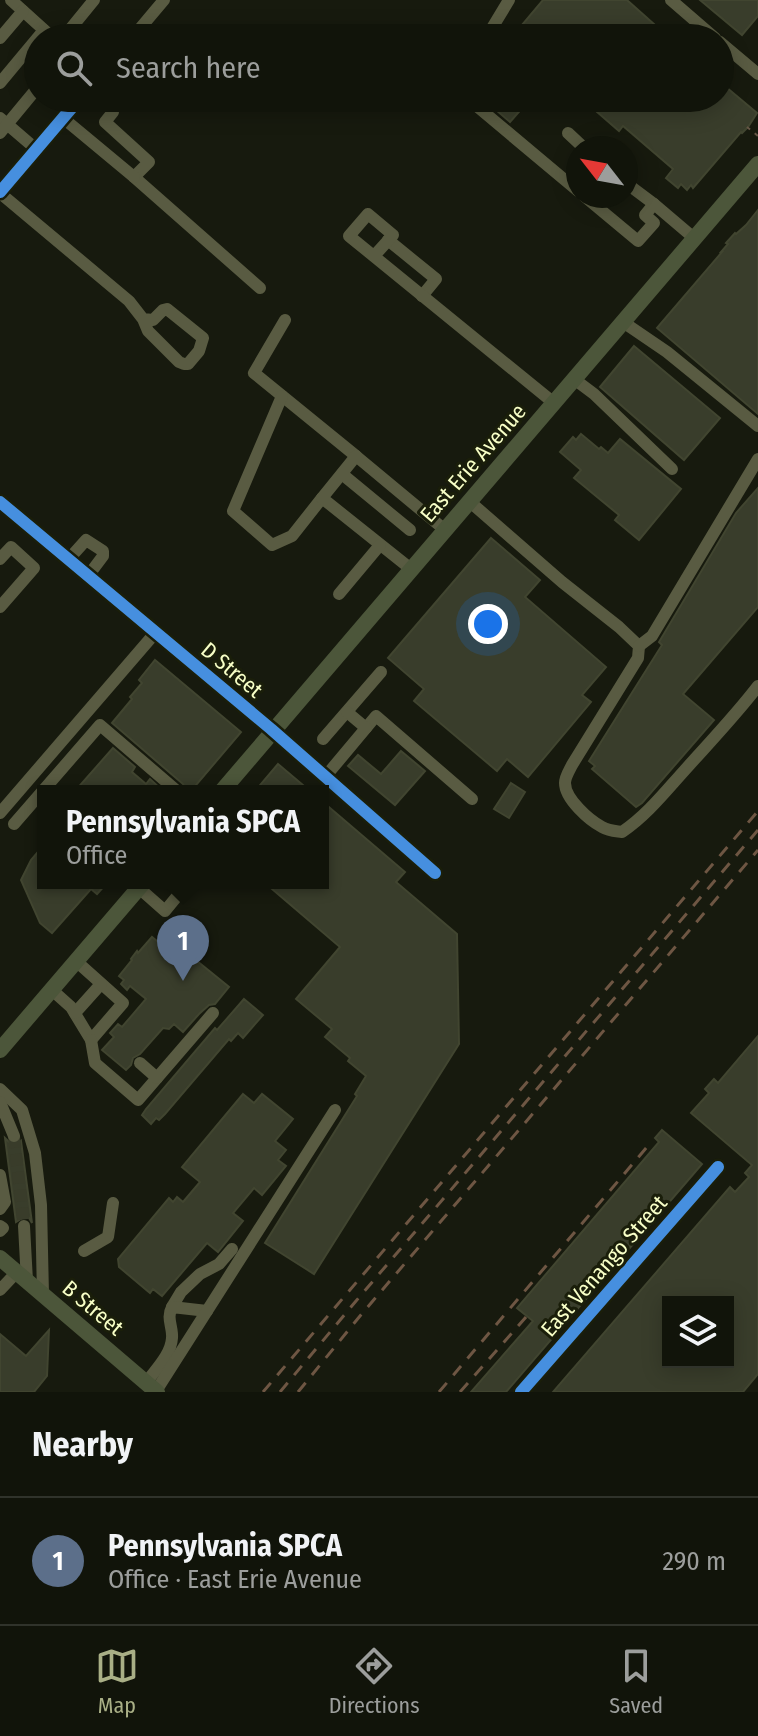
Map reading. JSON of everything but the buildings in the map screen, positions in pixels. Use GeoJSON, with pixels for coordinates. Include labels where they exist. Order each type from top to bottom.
{"type":"FeatureCollection","features":[{"type":"Feature","properties":{"kind":"main road","name":"East Erie Avenue"},"geometry":{"type":"LineString","coordinates":[[227,785],[758,164]]}},
{"type":"Feature","properties":{"kind":"main road"},"geometry":{"type":"LineString","coordinates":[[0,1050],[138,889]]}},
{"type":"Feature","properties":{"kind":"main road","name":"B Street"},"geometry":{"type":"LineString","coordinates":[[0,1258],[153,1388]]}},
{"type":"Feature","properties":{"kind":"street"},"geometry":{"type":"LineString","coordinates":[[11,0],[37,24]]}},
{"type":"Feature","properties":{"kind":"street"},"geometry":{"type":"LineString","coordinates":[[74,24],[94,0]]}},
{"type":"Feature","properties":{"kind":"street"},"geometry":{"type":"LineString","coordinates":[[144,24],[164,0]]}},
{"type":"Feature","properties":{"kind":"street"},"geometry":{"type":"LineString","coordinates":[[494,24],[509,0]]}},
{"type":"Feature","properties":{"kind":"street"},"geometry":{"type":"LineString","coordinates":[[671,0],[699,24]]}},
{"type":"Feature","properties":{"kind":"street"},"geometry":{"type":"LineString","coordinates":[[0,38],[23,11]]}},
{"type":"Feature","properties":{"kind":"street"},"geometry":{"type":"LineString","coordinates":[[734,54],[758,74]]}},
{"type":"Feature","properties":{"kind":"street"},"geometry":{"type":"LineString","coordinates":[[0,83],[24,58]]}},
{"type":"Feature","properties":{"kind":"street"},"geometry":{"type":"LineString","coordinates":[[24,102],[2,125],[36,149]]}},
{"type":"Feature","properties":{"kind":"street"},"geometry":{"type":"LineString","coordinates":[[68,112],[0,192],[129,301],[148,331],[179,362],[188,364],[199,351],[203,338],[167,309],[153,320],[143,319]]}},
{"type":"Feature","properties":{"kind":"street"},"geometry":{"type":"LineString","coordinates":[[113,112],[105,122],[149,162],[134,177]]}},
{"type":"Feature","properties":{"kind":"street"},"geometry":{"type":"LineString","coordinates":[[484,112],[566,181]]}},
{"type":"Feature","properties":{"kind":"street"},"geometry":{"type":"LineString","coordinates":[[63,118],[260,288]]}},
{"type":"Feature","properties":{"kind":"street"},"geometry":{"type":"LineString","coordinates":[[568,133],[571,136]]}},
{"type":"Feature","properties":{"kind":"street"},"geometry":{"type":"LineString","coordinates":[[638,192],[694,238]]}},
{"type":"Feature","properties":{"kind":"street"},"geometry":{"type":"LineString","coordinates":[[598,208],[638,241],[654,223],[645,215],[654,204]]}},
{"type":"Feature","properties":{"kind":"street"},"geometry":{"type":"LineString","coordinates":[[374,256],[393,235],[368,214],[349,236],[554,403]]}},
{"type":"Feature","properties":{"kind":"street"},"geometry":{"type":"LineString","coordinates":[[388,240],[436,279],[422,296]]}},
{"type":"Feature","properties":{"kind":"street"},"geometry":{"type":"LineString","coordinates":[[285,320],[254,373],[445,530]]}},
{"type":"Feature","properties":{"kind":"street"},"geometry":{"type":"LineString","coordinates":[[623,322],[667,352],[758,426]]}},
{"type":"Feature","properties":{"kind":"street"},"geometry":{"type":"LineString","coordinates":[[574,379],[594,394],[672,469]]}},
{"type":"Feature","properties":{"kind":"street"},"geometry":{"type":"LineString","coordinates":[[282,396],[233,511],[272,545],[292,536],[356,456]]}},
{"type":"Feature","properties":{"kind":"street"},"geometry":{"type":"LineString","coordinates":[[758,459],[652,636],[639,646],[638,658],[572,765],[565,785],[568,798],[600,826],[622,832],[655,804],[758,686]]}},
{"type":"Feature","properties":{"kind":"street"},"geometry":{"type":"LineString","coordinates":[[342,474],[410,530]]}},
{"type":"Feature","properties":{"kind":"street"},"geometry":{"type":"LineString","coordinates":[[322,498],[411,569]]}},
{"type":"Feature","properties":{"kind":"street"},"geometry":{"type":"LineString","coordinates":[[469,501],[639,646]]}},
{"type":"Feature","properties":{"kind":"street","name":"D Street"},"geometry":{"type":"LineString","coordinates":[[0,502],[273,731],[435,873]]}},
{"type":"Feature","properties":{"kind":"street"},"geometry":{"type":"LineString","coordinates":[[21,556],[39,535]]}},
{"type":"Feature","properties":{"kind":"street"},"geometry":{"type":"LineString","coordinates":[[68,560],[86,540],[103,551],[103,556],[88,576]]}},
{"type":"Feature","properties":{"kind":"street"},"geometry":{"type":"LineString","coordinates":[[339,594],[380,545]]}},
{"type":"Feature","properties":{"kind":"street"},"geometry":{"type":"LineString","coordinates":[[0,559],[11,547],[34,568],[0,607]]}},
{"type":"Feature","properties":{"kind":"street"},"geometry":{"type":"LineString","coordinates":[[0,813],[156,632]]}},
{"type":"Feature","properties":{"kind":"street"},"geometry":{"type":"LineString","coordinates":[[323,739],[381,672]]}},
{"type":"Feature","properties":{"kind":"street"},"geometry":{"type":"LineString","coordinates":[[347,712],[366,728]]}},
{"type":"Feature","properties":{"kind":"street"},"geometry":{"type":"LineString","coordinates":[[325,777],[376,716],[472,799]]}},
{"type":"Feature","properties":{"kind":"street"},"geometry":{"type":"LineString","coordinates":[[48,785],[100,725],[170,785]]}},
{"type":"Feature","properties":{"kind":"street"},"geometry":{"type":"LineString","coordinates":[[14,824],[37,798]]}},
{"type":"Feature","properties":{"kind":"street"},"geometry":{"type":"LineString","coordinates":[[144,889],[165,911],[183,889]]}},
{"type":"Feature","properties":{"kind":"street"},"geometry":{"type":"LineString","coordinates":[[76,961],[123,1003],[91,1040]]}},
{"type":"Feature","properties":{"kind":"street"},"geometry":{"type":"LineString","coordinates":[[75,1013],[101,984]]}},
{"type":"Feature","properties":{"kind":"street"},"geometry":{"type":"LineString","coordinates":[[52,990],[71,1007],[91,1040],[95,1063],[138,1100],[213,1013]]}},
{"type":"Feature","properties":{"kind":"street"},"geometry":{"type":"LineString","coordinates":[[140,1063],[157,1078]]}},
{"type":"Feature","properties":{"kind":"street"},"geometry":{"type":"LineString","coordinates":[[0,1089],[22,1110],[35,1153],[41,1205],[43,1295]]}},
{"type":"Feature","properties":{"kind":"street"},"geometry":{"type":"LineString","coordinates":[[0,1102],[14,1136]]}},
{"type":"Feature","properties":{"kind":"street"},"geometry":{"type":"LineString","coordinates":[[153,1388],[207,1311],[335,1110]]}},
{"type":"Feature","properties":{"kind":"street","name":"East Venango Street"},"geometry":{"type":"LineString","coordinates":[[521,1392],[718,1167]]}},
{"type":"Feature","properties":{"kind":"street"},"geometry":{"type":"LineString","coordinates":[[0,1175],[5,1202],[0,1209]]}},
{"type":"Feature","properties":{"kind":"street"},"geometry":{"type":"LineString","coordinates":[[84,1251],[108,1237],[113,1203]]}},
{"type":"Feature","properties":{"kind":"street"},"geometry":{"type":"LineString","coordinates":[[0,1290],[22,1276],[24,1226]]}},
{"type":"Feature","properties":{"kind":"street"},"geometry":{"type":"LineString","coordinates":[[153,1388],[172,1337],[168,1313],[181,1292],[200,1274],[219,1264],[232,1249]]}},
{"type":"Feature","properties":{"kind":"street"},"geometry":{"type":"LineString","coordinates":[[172,1307],[207,1311]]}},
{"type":"Feature","properties":{"kind":"path"},"geometry":{"type":"LineString","coordinates":[[747,127],[758,136]]}},
{"type":"Feature","properties":{"kind":"tunnel"},"geometry":{"type":"LineString","coordinates":[[14,1136],[24,1226]]}},
{"type":"Feature","properties":{"kind":"railway"},"geometry":{"type":"LineString","coordinates":[[263,1392],[758,811]]}},
{"type":"Feature","properties":{"kind":"railway"},"geometry":{"type":"LineString","coordinates":[[280,1392],[758,830]]}},
{"type":"Feature","properties":{"kind":"railway"},"geometry":{"type":"LineString","coordinates":[[298,1392],[758,850]]}},
{"type":"Feature","properties":{"kind":"railway"},"geometry":{"type":"LineString","coordinates":[[439,1392],[647,1147]]}},
{"type":"Feature","properties":{"kind":"railway"},"geometry":{"type":"LineString","coordinates":[[460,1392],[526,1317]]}},
{"type":"Feature","properties":{"kind":"cycle path"},"geometry":{"type":"LineString","coordinates":[[0,192],[68,112]]}},
{"type":"Feature","properties":{"kind":"cycle path"},"geometry":{"type":"LineString","coordinates":[[0,502],[271,729],[435,873]]}},
{"type":"Feature","properties":{"kind":"cycle path"},"geometry":{"type":"LineString","coordinates":[[521,1392],[718,1167]]}},
{"type":"Feature","properties":{"kind":"place","name":"Pennsylvania SPCA"},"geometry":{"type":"Point","coordinates":[183,981]}}]}
